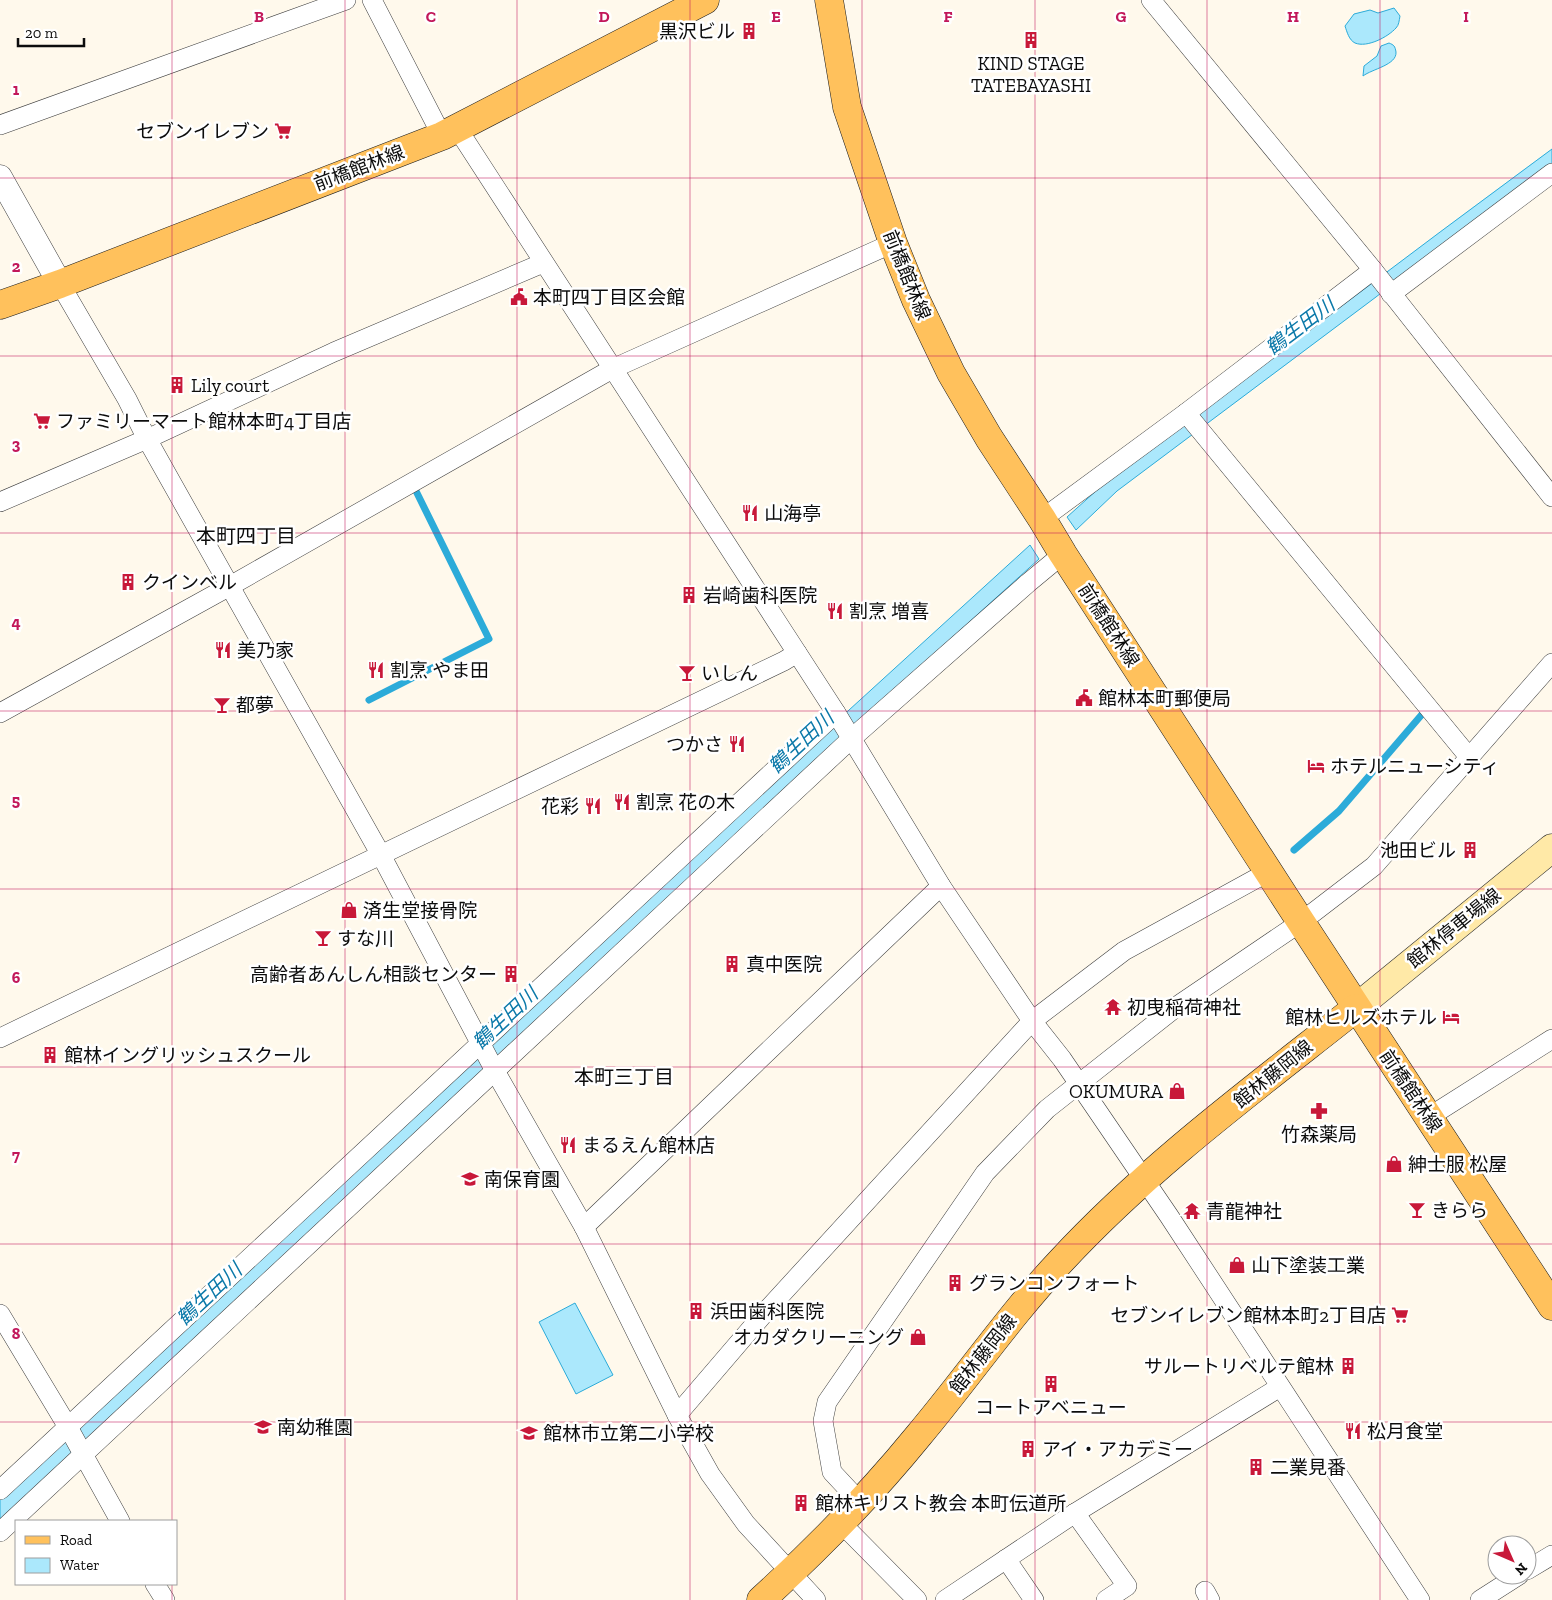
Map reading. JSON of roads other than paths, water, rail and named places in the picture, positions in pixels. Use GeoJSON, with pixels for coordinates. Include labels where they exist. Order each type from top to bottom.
{"type":"FeatureCollection","features":[{"type":"Feature","properties":{"kind":"main road","name":"前橋館林線"},"geometry":{"type":"LineString","coordinates":[[0,305],[60,284],[449,132],[705,0]]}},
{"type":"Feature","properties":{"kind":"main road","name":"前橋館林線"},"geometry":{"type":"LineString","coordinates":[[829,0],[847,107],[892,243],[916,300],[951,373],[989,438],[1063,554],[1356,1008],[1430,1117],[1552,1306]]}},
{"type":"Feature","properties":{"kind":"main road","name":"館林停車場線"},"geometry":{"type":"LineString","coordinates":[[1356,1008],[1552,848]]}},
{"type":"Feature","properties":{"kind":"main road","name":"館林藤岡線"},"geometry":{"type":"LineString","coordinates":[[761,1600],[841,1522],[919,1436],[1026,1299],[1073,1248],[1144,1179],[1356,1008]]}},
{"type":"Feature","properties":{"kind":"street"},"geometry":{"type":"LineString","coordinates":[[0,125],[346,0]]}},
{"type":"Feature","properties":{"kind":"street"},"geometry":{"type":"LineString","coordinates":[[372,0],[449,132],[543,263],[837,716],[941,886],[1032,1021],[1078,1083],[1144,1179],[1420,1600]]}},
{"type":"Feature","properties":{"kind":"street"},"geometry":{"type":"LineString","coordinates":[[1151,0],[1382,283],[1552,497]]}},
{"type":"Feature","properties":{"kind":"street"},"geometry":{"type":"LineString","coordinates":[[1042,520],[1193,420],[1382,283],[1552,173]]}},
{"type":"Feature","properties":{"kind":"street"},"geometry":{"type":"LineString","coordinates":[[0,177],[127,399],[147,439],[381,855],[493,1068],[584,1227],[677,1414],[710,1474],[746,1524],[816,1600]]}},
{"type":"Feature","properties":{"kind":"street"},"geometry":{"type":"LineString","coordinates":[[0,713],[230,586],[612,369],[892,243]]}},
{"type":"Feature","properties":{"kind":"street"},"geometry":{"type":"LineString","coordinates":[[0,502],[147,439],[334,352],[543,263]]}},
{"type":"Feature","properties":{"kind":"street"},"geometry":{"type":"LineString","coordinates":[[1193,420],[1469,757]]}},
{"type":"Feature","properties":{"kind":"street"},"geometry":{"type":"LineString","coordinates":[[0,1532],[81,1453],[493,1068],[850,738],[1063,554]]}},
{"type":"Feature","properties":{"kind":"street"},"geometry":{"type":"LineString","coordinates":[[0,1038],[775,666],[796,654]]}},
{"type":"Feature","properties":{"kind":"street"},"geometry":{"type":"LineString","coordinates":[[860,1502],[832,1472],[823,1421],[827,1402],[985,1172],[1047,1109],[1078,1083],[1180,1004],[1301,922],[1374,866],[1552,663]]}},
{"type":"Feature","properties":{"kind":"street"},"geometry":{"type":"LineString","coordinates":[[0,1490],[70,1430],[481,1045],[837,716]]}},
{"type":"Feature","properties":{"kind":"street"},"geometry":{"type":"LineString","coordinates":[[677,1414],[767,1310],[1032,1021],[1124,951],[1268,872]]}},
{"type":"Feature","properties":{"kind":"street"},"geometry":{"type":"LineString","coordinates":[[584,1227],[941,886]]}},
{"type":"Feature","properties":{"kind":"street"},"geometry":{"type":"LineString","coordinates":[[1430,1117],[1552,1039]]}},
{"type":"Feature","properties":{"kind":"street"},"geometry":{"type":"LineString","coordinates":[[0,1314],[70,1430],[119,1520]]}},
{"type":"Feature","properties":{"kind":"street"},"geometry":{"type":"LineString","coordinates":[[945,1600],[1075,1513],[1280,1387]]}},
{"type":"Feature","properties":{"kind":"street"},"geometry":{"type":"LineString","coordinates":[[1075,1513],[1127,1586],[1106,1600]]}},
{"type":"Feature","properties":{"kind":"street"},"geometry":{"type":"LineString","coordinates":[[841,1522],[918,1600]]}},
{"type":"Feature","properties":{"kind":"street"},"geometry":{"type":"LineString","coordinates":[[1537,1564],[1552,1554]]}},
{"type":"Feature","properties":{"kind":"street"},"geometry":{"type":"LineString","coordinates":[[1006,1559],[1034,1600]]}},
{"type":"Feature","properties":{"kind":"street"},"geometry":{"type":"LineString","coordinates":[[156,1585],[165,1600]]}},
{"type":"Feature","properties":{"kind":"street"},"geometry":{"type":"LineString","coordinates":[[1480,1600],[1503,1585]]}},
{"type":"Feature","properties":{"kind":"water"},"geometry":{"type":"Polygon","coordinates":[[[1394,8],[1400,16],[1399,23],[1388,35],[1371,43],[1360,44],[1353,42],[1345,26],[1354,14],[1370,10],[1378,13],[1394,8]]]}},
{"type":"Feature","properties":{"kind":"water"},"geometry":{"type":"Polygon","coordinates":[[[1389,43],[1396,50],[1393,60],[1363,76],[1364,66],[1377,56],[1381,46],[1389,43]]]}},
{"type":"Feature","properties":{"kind":"water"},"geometry":{"type":"Polygon","coordinates":[[[1552,149],[1552,165],[1445,243],[1117,491],[1076,530],[1067,517],[1106,482],[1552,149]]]}},
{"type":"Feature","properties":{"kind":"water"},"geometry":{"type":"Polygon","coordinates":[[[1030,545],[1039,559],[915,671],[0,1521],[0,1499],[409,1121],[826,731],[1030,545]]]}},
{"type":"Feature","properties":{"kind":"water"},"geometry":{"type":"Polygon","coordinates":[[[575,1303],[613,1375],[576,1394],[539,1322],[575,1303]]]}},
{"type":"Feature","properties":{"kind":"waterway"},"geometry":{"type":"LineString","coordinates":[[369,700],[489,639],[416,491]]}},
{"type":"Feature","properties":{"kind":"waterway"},"geometry":{"type":"LineString","coordinates":[[1294,850],[1339,811],[1424,712]]}},
{"type":"Feature","properties":{"kind":"place","name":"黒沢ビル"},"geometry":{"type":"Point","coordinates":[749,31]}},
{"type":"Feature","properties":{"kind":"place","name":"KIND STAGE TATEBAYASHI"},"geometry":{"type":"Point","coordinates":[1031,40]}},
{"type":"Feature","properties":{"kind":"place","name":"セブンイレブン"},"geometry":{"type":"Point","coordinates":[283,131]}},
{"type":"Feature","properties":{"kind":"place","name":"本町四丁目区会館"},"geometry":{"type":"Point","coordinates":[519,297]}},
{"type":"Feature","properties":{"kind":"place","name":"Lily court"},"geometry":{"type":"Point","coordinates":[177,385]}},
{"type":"Feature","properties":{"kind":"place","name":"ファミリーマート館林本町4丁目店"},"geometry":{"type":"Point","coordinates":[42,421]}},
{"type":"Feature","properties":{"kind":"place","name":"山海亭"},"geometry":{"type":"Point","coordinates":[750,513]}},
{"type":"Feature","properties":{"kind":"place","name":"クインベル"},"geometry":{"type":"Point","coordinates":[128,582]}},
{"type":"Feature","properties":{"kind":"place","name":"岩崎歯科医院"},"geometry":{"type":"Point","coordinates":[689,595]}},
{"type":"Feature","properties":{"kind":"place","name":"割烹 増喜"},"geometry":{"type":"Point","coordinates":[835,611]}},
{"type":"Feature","properties":{"kind":"place","name":"美乃家"},"geometry":{"type":"Point","coordinates":[223,650]}},
{"type":"Feature","properties":{"kind":"place","name":"割烹 やま田"},"geometry":{"type":"Point","coordinates":[376,670]}},
{"type":"Feature","properties":{"kind":"place","name":"いしん"},"geometry":{"type":"Point","coordinates":[687,673]}},
{"type":"Feature","properties":{"kind":"place","name":"館林本町郵便局"},"geometry":{"type":"Point","coordinates":[1084,698]}},
{"type":"Feature","properties":{"kind":"place","name":"都夢"},"geometry":{"type":"Point","coordinates":[222,705]}},
{"type":"Feature","properties":{"kind":"place","name":"つかさ"},"geometry":{"type":"Point","coordinates":[737,744]}},
{"type":"Feature","properties":{"kind":"place","name":"ホテルニューシティ"},"geometry":{"type":"Point","coordinates":[1316,766]}},
{"type":"Feature","properties":{"kind":"place","name":"割烹 花の木"},"geometry":{"type":"Point","coordinates":[622,802]}},
{"type":"Feature","properties":{"kind":"place","name":"花彩"},"geometry":{"type":"Point","coordinates":[593,806]}},
{"type":"Feature","properties":{"kind":"place","name":"池田ビル"},"geometry":{"type":"Point","coordinates":[1470,850]}},
{"type":"Feature","properties":{"kind":"place","name":"済生堂接骨院"},"geometry":{"type":"Point","coordinates":[349,910]}},
{"type":"Feature","properties":{"kind":"place","name":"すな川"},"geometry":{"type":"Point","coordinates":[323,938]}},
{"type":"Feature","properties":{"kind":"place","name":"真中医院"},"geometry":{"type":"Point","coordinates":[732,964]}},
{"type":"Feature","properties":{"kind":"place","name":"高齢者あんしん相談センター"},"geometry":{"type":"Point","coordinates":[511,974]}},
{"type":"Feature","properties":{"kind":"place","name":"初曳稲荷神社"},"geometry":{"type":"Point","coordinates":[1113,1007]}},
{"type":"Feature","properties":{"kind":"place","name":"館林ヒルズホテル"},"geometry":{"type":"Point","coordinates":[1451,1017]}},
{"type":"Feature","properties":{"kind":"place","name":"館林イングリッシュスクール"},"geometry":{"type":"Point","coordinates":[50,1055]}},
{"type":"Feature","properties":{"kind":"place","name":"OKUMURA"},"geometry":{"type":"Point","coordinates":[1177,1091]}},
{"type":"Feature","properties":{"kind":"place","name":"竹森薬局"},"geometry":{"type":"Point","coordinates":[1319,1111]}},
{"type":"Feature","properties":{"kind":"place","name":"まるえん館林店"},"geometry":{"type":"Point","coordinates":[568,1145]}},
{"type":"Feature","properties":{"kind":"place","name":"紳士服 松屋"},"geometry":{"type":"Point","coordinates":[1394,1164]}},
{"type":"Feature","properties":{"kind":"place","name":"南保育園"},"geometry":{"type":"Point","coordinates":[470,1179]}},
{"type":"Feature","properties":{"kind":"place","name":"きらら"},"geometry":{"type":"Point","coordinates":[1417,1210]}},
{"type":"Feature","properties":{"kind":"place","name":"青龍神社"},"geometry":{"type":"Point","coordinates":[1192,1211]}},
{"type":"Feature","properties":{"kind":"place","name":"山下塗装工業"},"geometry":{"type":"Point","coordinates":[1237,1265]}},
{"type":"Feature","properties":{"kind":"place","name":"グランコンフォート"},"geometry":{"type":"Point","coordinates":[955,1283]}},
{"type":"Feature","properties":{"kind":"place","name":"浜田歯科医院"},"geometry":{"type":"Point","coordinates":[696,1311]}},
{"type":"Feature","properties":{"kind":"place","name":"セブンイレブン館林本町2丁目店"},"geometry":{"type":"Point","coordinates":[1400,1315]}},
{"type":"Feature","properties":{"kind":"place","name":"オカダクリーニング"},"geometry":{"type":"Point","coordinates":[918,1337]}},
{"type":"Feature","properties":{"kind":"place","name":"サルートリベルテ館林"},"geometry":{"type":"Point","coordinates":[1348,1366]}},
{"type":"Feature","properties":{"kind":"place","name":"コートアベニュー"},"geometry":{"type":"Point","coordinates":[1051,1384]}},
{"type":"Feature","properties":{"kind":"place","name":"南幼稚園"},"geometry":{"type":"Point","coordinates":[263,1427]}},
{"type":"Feature","properties":{"kind":"place","name":"松月食堂"},"geometry":{"type":"Point","coordinates":[1353,1431]}},
{"type":"Feature","properties":{"kind":"place","name":"館林市立第二小学校"},"geometry":{"type":"Point","coordinates":[529,1433]}},
{"type":"Feature","properties":{"kind":"place","name":"アイ・アカデミー"},"geometry":{"type":"Point","coordinates":[1028,1449]}},
{"type":"Feature","properties":{"kind":"place","name":"二業見番"},"geometry":{"type":"Point","coordinates":[1256,1467]}},
{"type":"Feature","properties":{"kind":"place","name":"館林キリスト教会 本町伝道所"},"geometry":{"type":"Point","coordinates":[801,1503]}},
{"type":"Feature","properties":{"kind":"district","name":"本町四丁目"},"geometry":{"type":"Point","coordinates":[246,536]}},
{"type":"Feature","properties":{"kind":"district","name":"本町三丁目"},"geometry":{"type":"Point","coordinates":[624,1077]}},
{"type":"Feature","properties":{"kind":"water label","name":"鶴生田川"},"geometry":{"type":"Point","coordinates":[1300,326]}},
{"type":"Feature","properties":{"kind":"water label","name":"鶴生田川"},"geometry":{"type":"Point","coordinates":[801,742]}},
{"type":"Feature","properties":{"kind":"water label","name":"鶴生田川"},"geometry":{"type":"Point","coordinates":[505,1018]}},
{"type":"Feature","properties":{"kind":"water label","name":"鶴生田川"},"geometry":{"type":"Point","coordinates":[209,1294]}}]}
